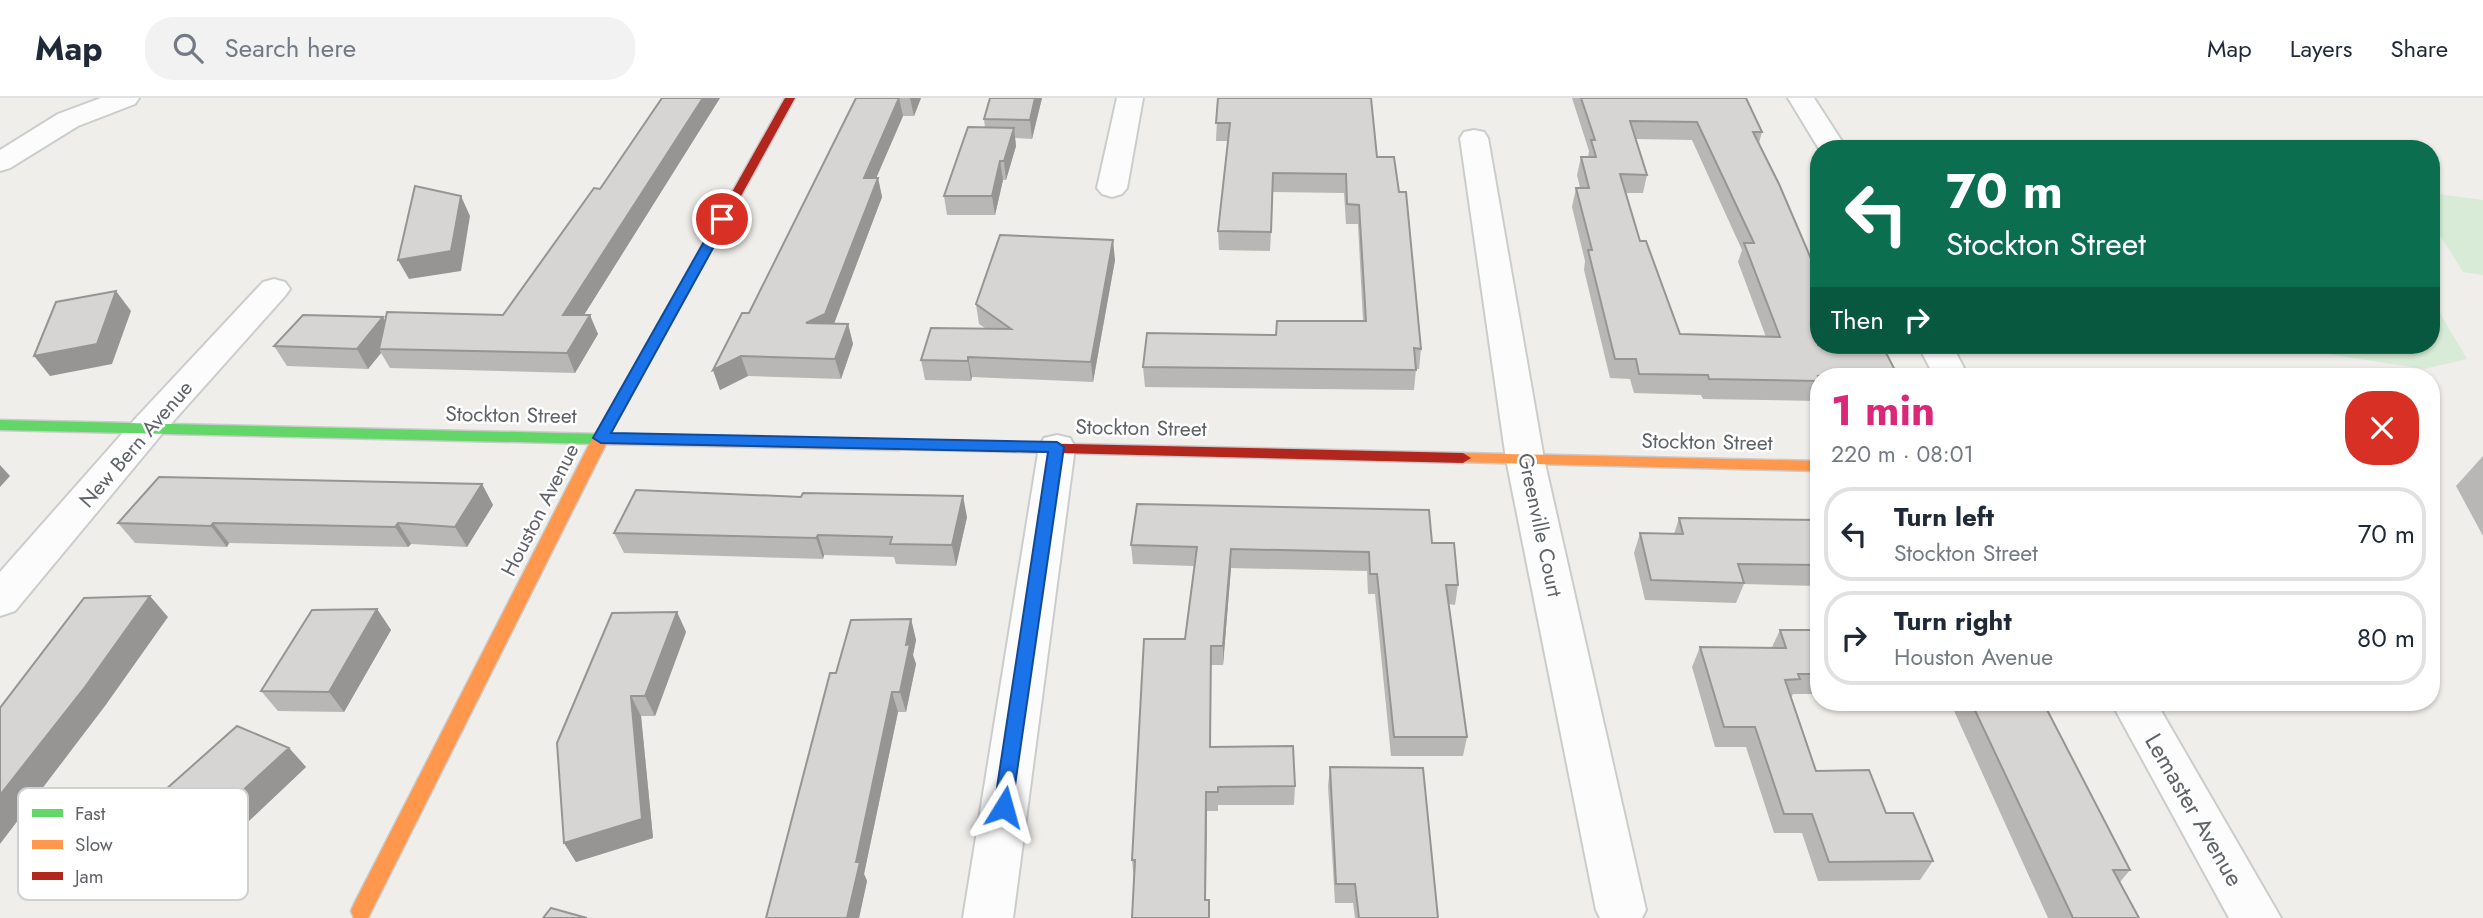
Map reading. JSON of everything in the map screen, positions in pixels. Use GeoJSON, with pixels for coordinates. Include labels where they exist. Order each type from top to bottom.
{"type":"FeatureCollection","features":[{"type":"Feature","properties":{"kind":"street"},"geometry":{"type":"LineString","coordinates":[[0,162],[68,120],[126,98]]}},
{"type":"Feature","properties":{"kind":"street","name":"Houston Avenue"},"geometry":{"type":"LineString","coordinates":[[361,911],[601,438],[790,98]]}},
{"type":"Feature","properties":{"kind":"street"},"geometry":{"type":"LineString","coordinates":[[1112,188],[1130,98]]}},
{"type":"Feature","properties":{"kind":"street"},"geometry":{"type":"LineString","coordinates":[[1801,98],[1827,140]]}},
{"type":"Feature","properties":{"kind":"street","name":"Greenville Court"},"geometry":{"type":"LineString","coordinates":[[1474,138],[1525,459],[1620,910]]}},
{"type":"Feature","properties":{"kind":"street","name":"New Bern Avenue"},"geometry":{"type":"LineString","coordinates":[[0,600],[148,428],[274,289]]}},
{"type":"Feature","properties":{"kind":"street","name":"Stockton Street"},"geometry":{"type":"LineString","coordinates":[[0,425],[1810,466]]}},
{"type":"Feature","properties":{"kind":"street"},"geometry":{"type":"LineString","coordinates":[[988,918],[1057,447]]}},
{"type":"Feature","properties":{"kind":"street","name":"Lemaster Avenue"},"geometry":{"type":"LineString","coordinates":[[2138,711],[2256,918]]}},
{"type":"Feature","properties":{"kind":"green space"},"geometry":{"type":"Polygon","coordinates":[[[2440,194],[2483,200],[2483,275],[2463,272],[2440,235],[2440,194]]]}},
{"type":"Feature","properties":{"kind":"green space"},"geometry":{"type":"Polygon","coordinates":[[[2440,313],[2467,359],[2418,368],[2328,354],[2440,354],[2440,313]]]}},
{"type":"Feature","properties":{"kind":"building"},"geometry":{"type":"Polygon","coordinates":[[[662,98],[703,98],[563,315],[590,315],[567,353],[379,349],[387,312],[503,315],[594,188],[600,189],[662,98]]]}},
{"type":"Feature","properties":{"kind":"building"},"geometry":{"type":"Polygon","coordinates":[[[856,98],[899,98],[864,178],[878,178],[825,314],[806,323],[848,324],[835,359],[741,356],[713,370],[742,313],[749,313],[856,98]]]}},
{"type":"Feature","properties":{"kind":"building"},"geometry":{"type":"Polygon","coordinates":[[[990,98],[1035,98],[1030,120],[984,119],[990,98]]]}},
{"type":"Feature","properties":{"kind":"building"},"geometry":{"type":"Polygon","coordinates":[[[1218,98],[1371,98],[1377,157],[1394,157],[1399,192],[1406,192],[1421,349],[1414,348],[1416,370],[1143,367],[1147,333],[1276,335],[1277,321],[1366,321],[1359,205],[1347,204],[1346,174],[1273,173],[1271,232],[1218,231],[1230,123],[1216,123],[1218,98]]]}},
{"type":"Feature","properties":{"kind":"building"},"geometry":{"type":"Polygon","coordinates":[[[1581,98],[1746,98],[1762,132],[1753,132],[1810,256],[1810,354],[1887,354],[1894,368],[1810,368],[1810,381],[1709,379],[1708,375],[1639,374],[1636,359],[1615,359],[1576,188],[1589,188],[1581,157],[1596,157],[1591,140],[1595,140],[1581,98]],[[1630,121],[1647,175],[1620,174],[1640,241],[1646,241],[1680,334],[1780,337],[1744,243],[1754,243],[1697,122],[1630,121]]]}},
{"type":"Feature","properties":{"kind":"building"},"geometry":{"type":"Polygon","coordinates":[[[968,127],[1014,128],[1004,161],[1000,161],[992,196],[944,196],[968,127]]]}},
{"type":"Feature","properties":{"kind":"building"},"geometry":{"type":"Polygon","coordinates":[[[415,186],[461,196],[451,251],[398,260],[415,186]]]}},
{"type":"Feature","properties":{"kind":"building"},"geometry":{"type":"Polygon","coordinates":[[[1000,235],[1113,240],[1091,362],[968,357],[968,361],[921,360],[931,328],[1011,329],[976,304],[1000,235]]]}},
{"type":"Feature","properties":{"kind":"building"},"geometry":{"type":"Polygon","coordinates":[[[116,291],[97,344],[34,356],[56,302],[116,291]]]}},
{"type":"Feature","properties":{"kind":"building"},"geometry":{"type":"Polygon","coordinates":[[[303,315],[383,317],[357,349],[274,346],[303,315]]]}},
{"type":"Feature","properties":{"kind":"building"},"geometry":{"type":"Polygon","coordinates":[[[159,477],[482,484],[455,527],[398,523],[395,527],[118,523],[159,477]]]}},
{"type":"Feature","properties":{"kind":"building"},"geometry":{"type":"Polygon","coordinates":[[[636,490],[801,497],[803,493],[963,496],[952,545],[890,544],[892,537],[614,533],[636,490]]]}},
{"type":"Feature","properties":{"kind":"building"},"geometry":{"type":"Polygon","coordinates":[[[1137,504],[1429,510],[1432,543],[1454,543],[1458,585],[1446,585],[1467,737],[1394,737],[1377,574],[1370,574],[1369,552],[1231,549],[1223,646],[1211,646],[1210,747],[1293,746],[1295,786],[1218,787],[1218,792],[1206,792],[1205,900],[1209,900],[1209,918],[1132,918],[1135,860],[1132,860],[1144,639],[1185,639],[1197,547],[1131,545],[1137,504]]]}},
{"type":"Feature","properties":{"kind":"building"},"geometry":{"type":"Polygon","coordinates":[[[1679,518],[1810,520],[1810,565],[1738,564],[1744,583],[1651,580],[1640,533],[1683,534],[1679,518]]]}},
{"type":"Feature","properties":{"kind":"building"},"geometry":{"type":"Polygon","coordinates":[[[150,596],[85,687],[0,795],[0,708],[84,598],[150,596]]]}},
{"type":"Feature","properties":{"kind":"building"},"geometry":{"type":"Polygon","coordinates":[[[377,609],[329,692],[261,691],[312,610],[377,609]]]}},
{"type":"Feature","properties":{"kind":"building"},"geometry":{"type":"Polygon","coordinates":[[[677,612],[645,696],[631,696],[642,819],[564,843],[557,743],[612,613],[677,612]]]}},
{"type":"Feature","properties":{"kind":"building"},"geometry":{"type":"Polygon","coordinates":[[[911,619],[906,645],[910,644],[900,692],[892,692],[856,862],[860,862],[847,918],[766,918],[830,673],[836,673],[851,620],[911,619]]]}},
{"type":"Feature","properties":{"kind":"building"},"geometry":{"type":"Polygon","coordinates":[[[1780,630],[1810,630],[1810,674],[1798,674],[1800,679],[1785,680],[1816,771],[1869,770],[1886,813],[1913,813],[1933,861],[1829,862],[1812,814],[1784,814],[1755,727],[1724,727],[1700,647],[1786,648],[1780,630]]]}},
{"type":"Feature","properties":{"kind":"building"},"geometry":{"type":"Polygon","coordinates":[[[1975,711],[2048,711],[2130,870],[2113,870],[2139,918],[2073,918],[1975,711]]]}},
{"type":"Feature","properties":{"kind":"building"},"geometry":{"type":"Polygon","coordinates":[[[237,726],[289,748],[245,788],[167,788],[237,726]]]}},
{"type":"Feature","properties":{"kind":"building"},"geometry":{"type":"Polygon","coordinates":[[[1330,767],[1423,768],[1438,918],[1359,918],[1355,884],[1336,884],[1330,767]]]}},
{"type":"Feature","properties":{"kind":"building"},"geometry":{"type":"Polygon","coordinates":[[[551,908],[587,918],[543,918],[551,908]]]}},
{"type":"Feature","properties":{"kind":"traffic: fast"},"geometry":{"type":"LineString","coordinates":[[0,425],[599,439]]}},
{"type":"Feature","properties":{"kind":"traffic: slow"},"geometry":{"type":"LineString","coordinates":[[361,911],[608,425]]}},
{"type":"Feature","properties":{"kind":"traffic: slow"},"geometry":{"type":"LineString","coordinates":[[599,439],[899,445]]}},
{"type":"Feature","properties":{"kind":"traffic: slow"},"geometry":{"type":"LineString","coordinates":[[1463,458],[1810,466]]}},
{"type":"Feature","properties":{"kind":"traffic: jam"},"geometry":{"type":"LineString","coordinates":[[608,425],[790,98]]}},
{"type":"Feature","properties":{"kind":"traffic: jam"},"geometry":{"type":"LineString","coordinates":[[899,445],[1463,458]]}},
{"type":"Feature","properties":{"kind":"route"},"geometry":{"type":"LineString","coordinates":[[722,219],[601,438],[1057,447],[1004,807]]}}]}
